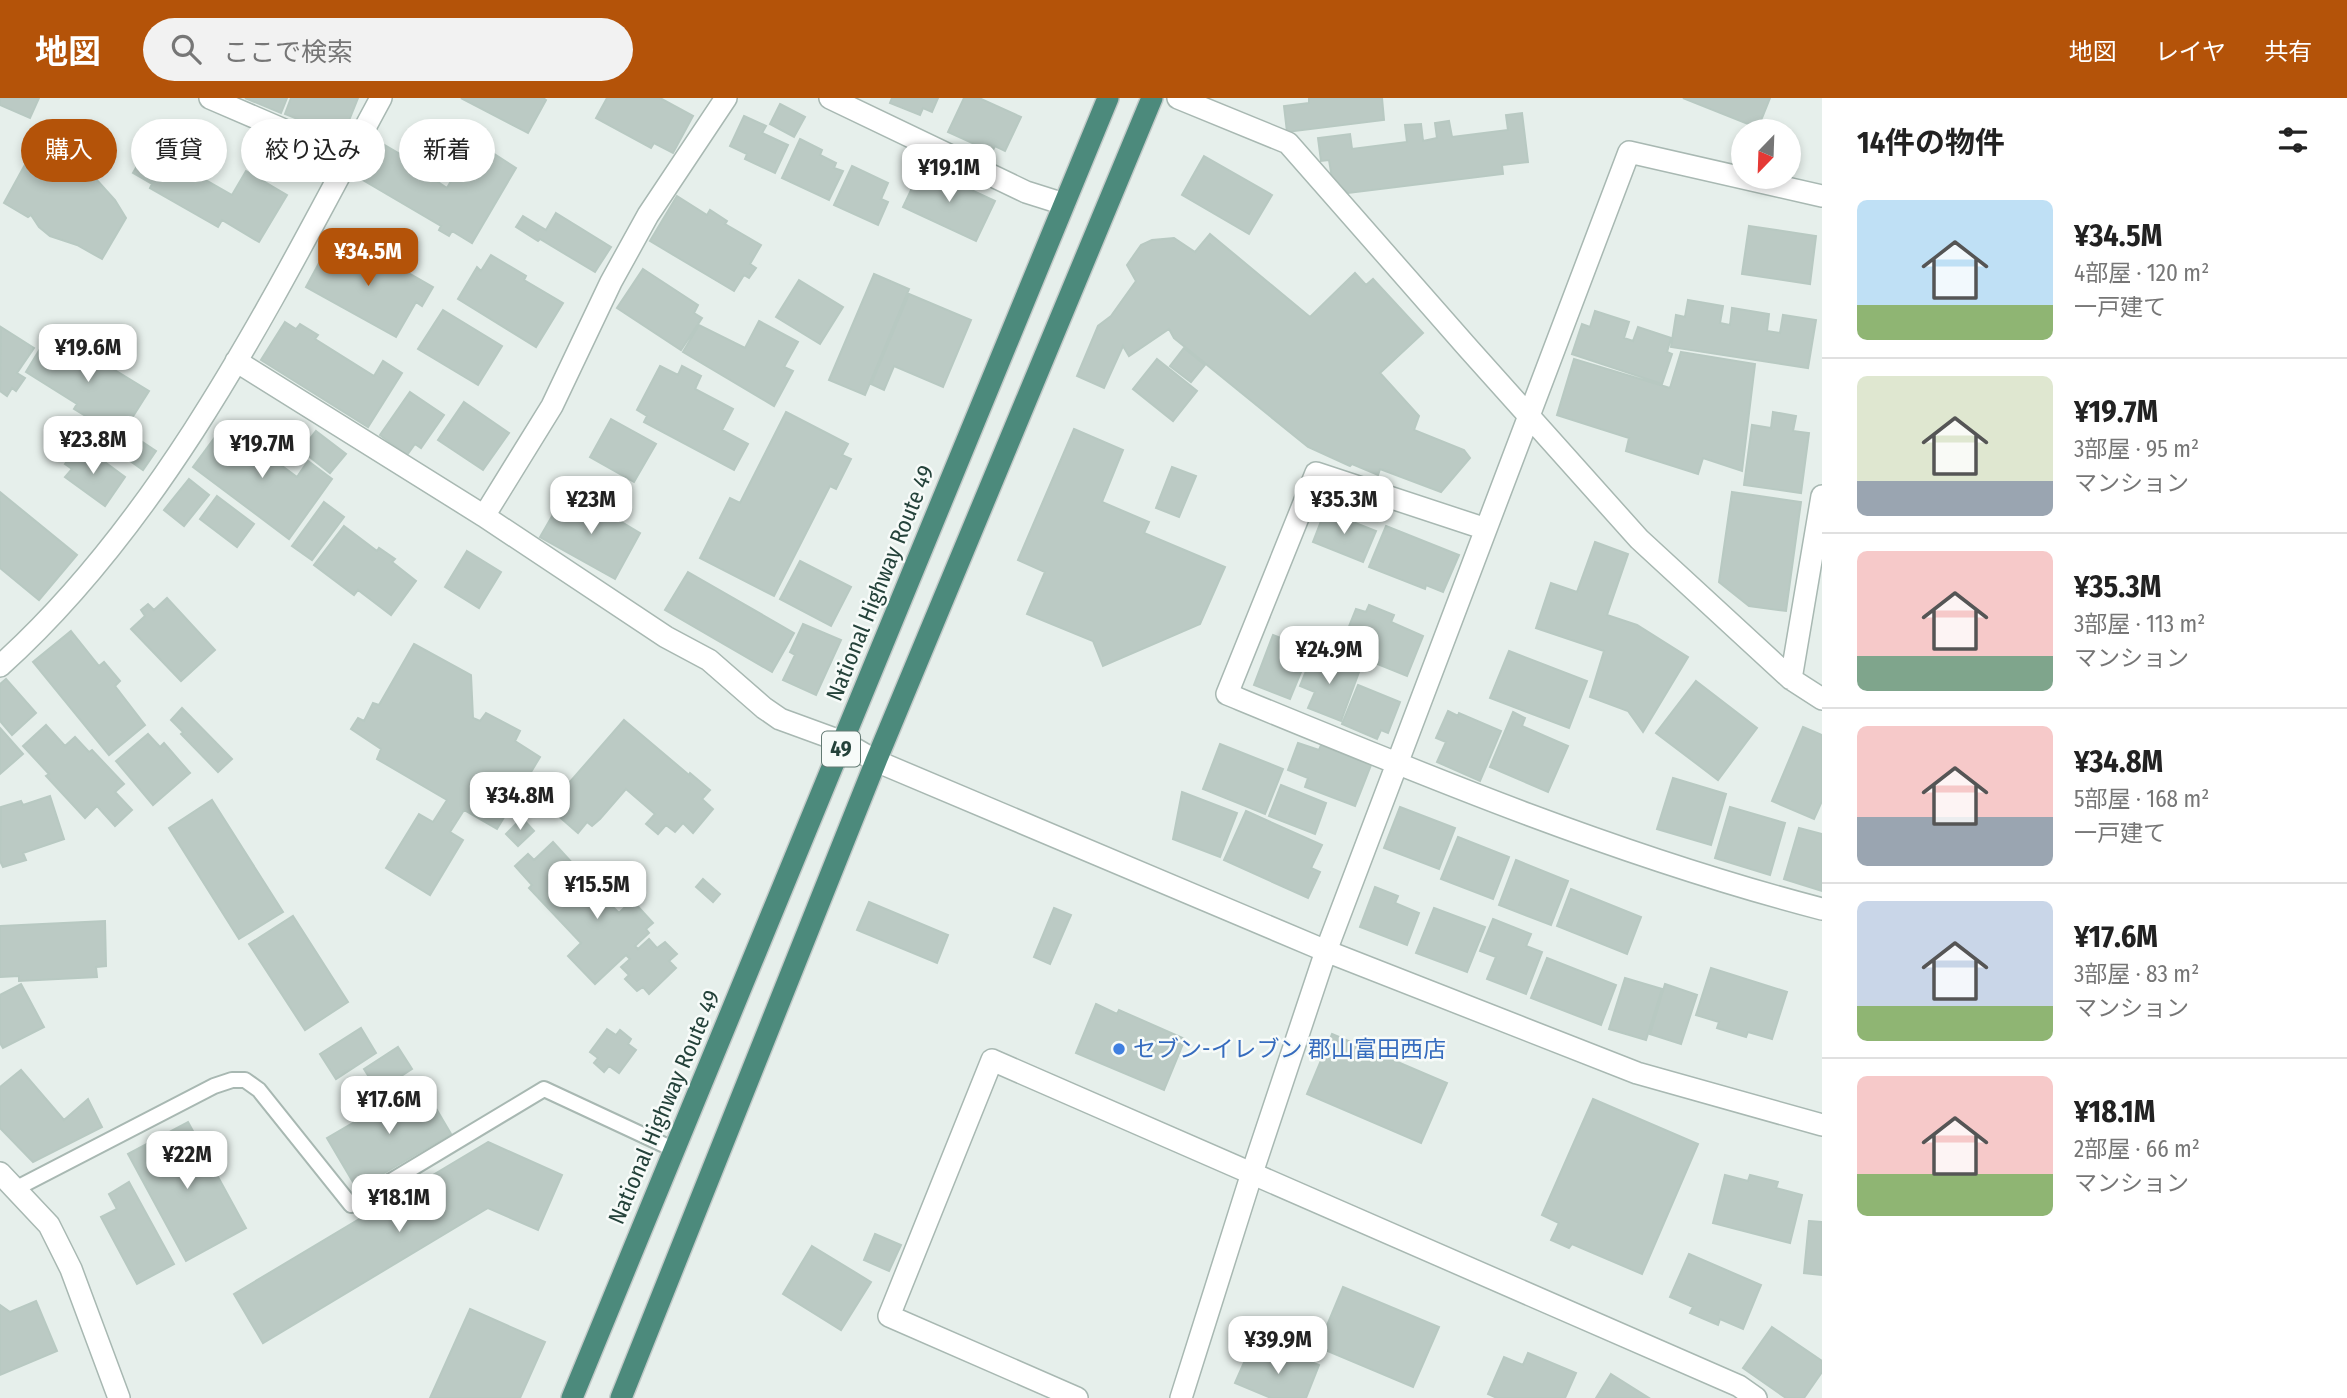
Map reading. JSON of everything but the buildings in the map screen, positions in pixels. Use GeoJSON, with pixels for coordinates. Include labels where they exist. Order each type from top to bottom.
{"type":"FeatureCollection","features":[{"type":"Feature","properties":{"kind":"highway","name":"National Highway Route 49"},"geometry":{"type":"LineString","coordinates":[[572,1398],[1108,98]]}},
{"type":"Feature","properties":{"kind":"highway","name":"49"},"geometry":{"type":"LineString","coordinates":[[621,1398],[876,761],[1152,98]]}},
{"type":"Feature","properties":{"kind":"street"},"geometry":{"type":"LineString","coordinates":[[210,98],[259,119]]}},
{"type":"Feature","properties":{"kind":"street"},"geometry":{"type":"LineString","coordinates":[[370,119],[382,98]]}},
{"type":"Feature","properties":{"kind":"street"},"geometry":{"type":"LineString","coordinates":[[484,516],[552,406],[611,282],[648,215],[726,98]]}},
{"type":"Feature","properties":{"kind":"street"},"geometry":{"type":"LineString","coordinates":[[830,98],[1026,192],[1064,205]]}},
{"type":"Feature","properties":{"kind":"street"},"geometry":{"type":"LineString","coordinates":[[1178,98],[1288,143],[1639,539],[1791,679],[1822,699]]}},
{"type":"Feature","properties":{"kind":"street"},"geometry":{"type":"LineString","coordinates":[[1181,1398],[1326,951],[1629,152],[1822,196]]}},
{"type":"Feature","properties":{"kind":"street"},"geometry":{"type":"LineString","coordinates":[[0,666],[99,562],[196,430],[336,182]]}},
{"type":"Feature","properties":{"kind":"street"},"geometry":{"type":"LineString","coordinates":[[236,361],[484,516],[666,637],[709,660],[780,719],[844,742],[876,761],[1326,951],[1637,1073],[1822,1125]]}},
{"type":"Feature","properties":{"kind":"street"},"geometry":{"type":"LineString","coordinates":[[1486,529],[1317,473],[1227,694],[1397,764],[1594,837],[1736,885],[1822,909]]}},
{"type":"Feature","properties":{"kind":"street"},"geometry":{"type":"LineString","coordinates":[[1791,679],[1822,496]]}},
{"type":"Feature","properties":{"kind":"street"},"geometry":{"type":"LineString","coordinates":[[1077,1398],[889,1316],[992,1060],[1739,1386],[1756,1398]]}},
{"type":"Feature","properties":{"kind":"street"},"geometry":{"type":"LineString","coordinates":[[0,1173],[49,1225],[71,1269],[118,1398]]}},
{"type":"Feature","properties":{"kind":"lane"},"geometry":{"type":"LineString","coordinates":[[15,1189],[214,1086],[232,1080],[246,1080],[259,1090],[351,1205],[544,1089],[674,1150]]}},
{"type":"Feature","properties":{"kind":"place","name":"セブン-イレブン 郡山富田西店"},"geometry":{"type":"Point","coordinates":[1119,1049]}}]}
